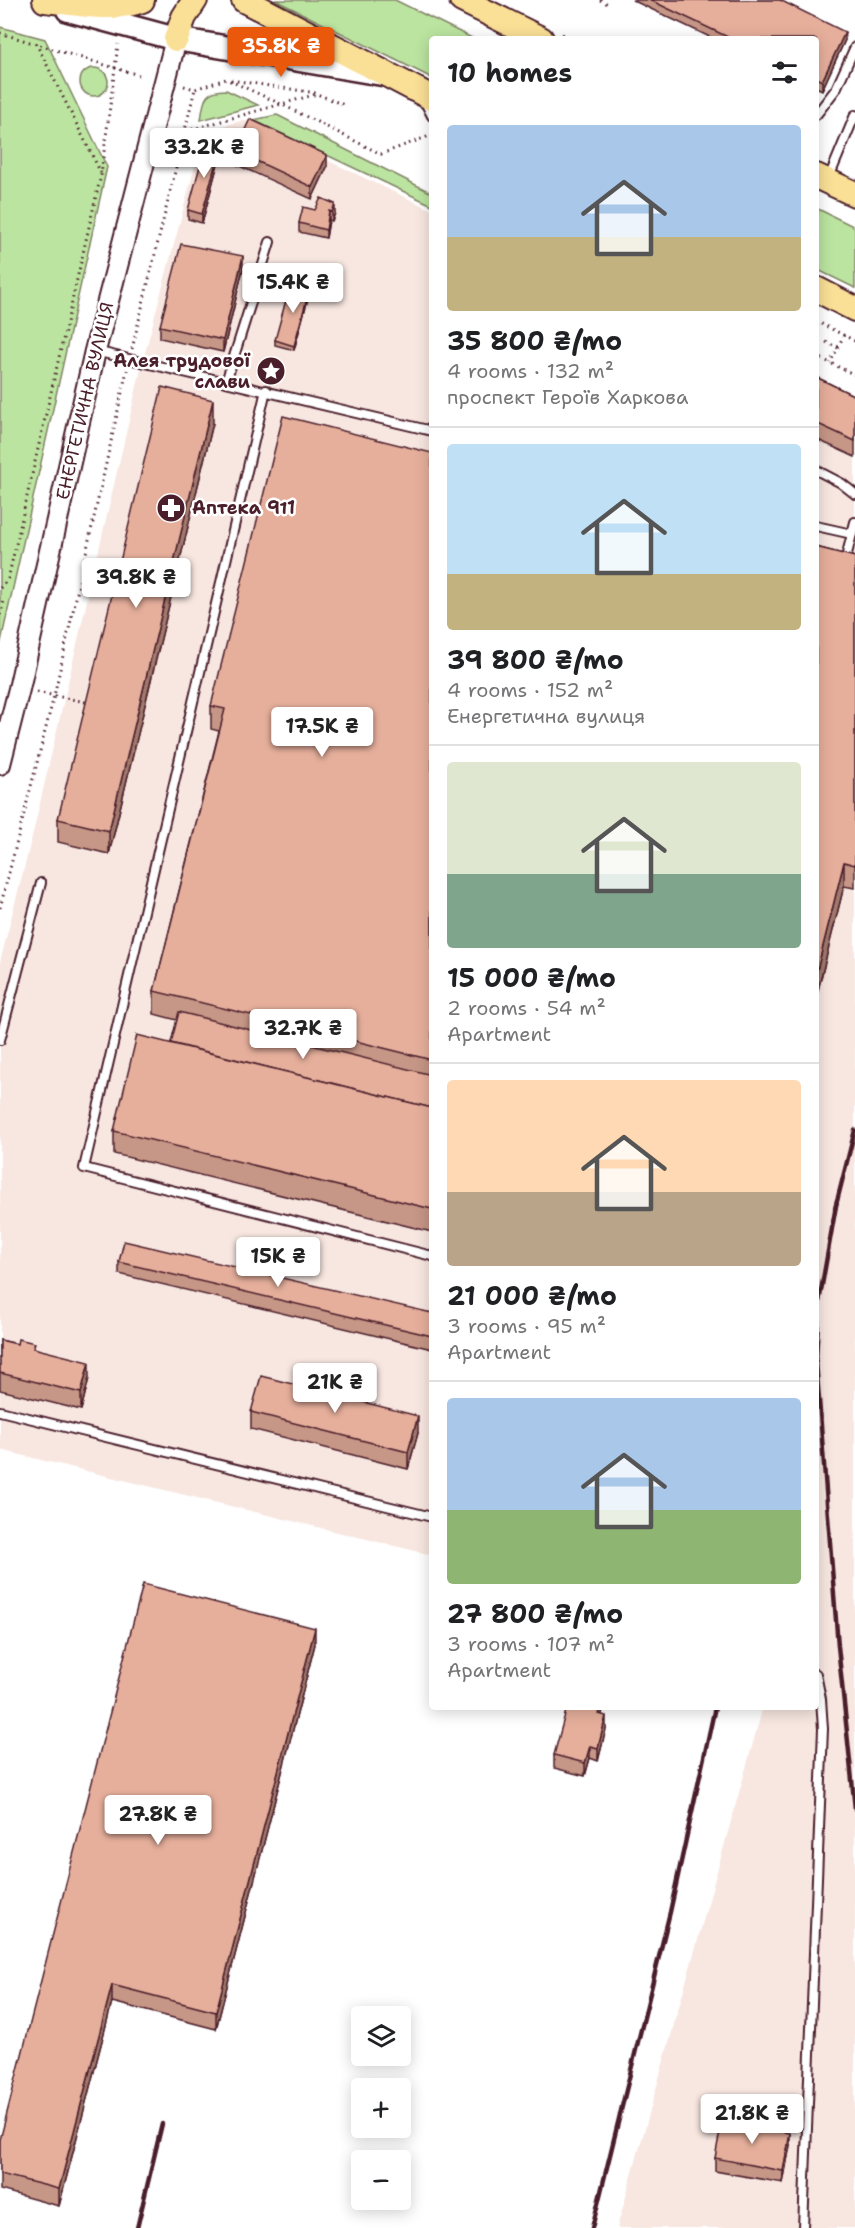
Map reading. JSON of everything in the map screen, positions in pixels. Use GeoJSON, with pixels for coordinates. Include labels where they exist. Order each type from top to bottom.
{"type":"FeatureCollection","features":[{"type":"Feature","properties":{"kind":"main road"},"geometry":{"type":"LineString","coordinates":[[35,0],[176,39],[392,76]]}},
{"type":"Feature","properties":{"kind":"main road"},"geometry":{"type":"LineString","coordinates":[[45,0],[122,6],[142,0]]}},
{"type":"Feature","properties":{"kind":"main road"},"geometry":{"type":"LineString","coordinates":[[176,39],[184,17],[195,0]]}},
{"type":"Feature","properties":{"kind":"main road"},"geometry":{"type":"LineString","coordinates":[[462,0],[535,36]]}},
{"type":"Feature","properties":{"kind":"main road"},"geometry":{"type":"LineString","coordinates":[[255,3],[426,95]]}},
{"type":"Feature","properties":{"kind":"main road"},"geometry":{"type":"LineString","coordinates":[[822,178],[855,194]]}},
{"type":"Feature","properties":{"kind":"main road"},"geometry":{"type":"LineString","coordinates":[[819,291],[855,309]]}},
{"type":"Feature","properties":{"kind":"street","name":"ЕНЕРГЕТИЧНА ВУЛИЦЯ"},"geometry":{"type":"LineString","coordinates":[[0,764],[95,351],[176,39]]}},
{"type":"Feature","properties":{"kind":"lane"},"geometry":{"type":"LineString","coordinates":[[819,111],[836,89],[855,47]]}},
{"type":"Feature","properties":{"kind":"lane"},"geometry":{"type":"LineString","coordinates":[[822,178],[855,115]]}},
{"type":"Feature","properties":{"kind":"lane"},"geometry":{"type":"LineString","coordinates":[[226,382],[270,242]]}},
{"type":"Feature","properties":{"kind":"lane"},"geometry":{"type":"LineString","coordinates":[[95,351],[429,430]]}},
{"type":"Feature","properties":{"kind":"lane"},"geometry":{"type":"LineString","coordinates":[[266,390],[84,1168],[429,1255]]}},
{"type":"Feature","properties":{"kind":"lane"},"geometry":{"type":"LineString","coordinates":[[819,472],[841,483],[855,494]]}},
{"type":"Feature","properties":{"kind":"lane"},"geometry":{"type":"LineString","coordinates":[[855,522],[845,562],[855,564]]}},
{"type":"Feature","properties":{"kind":"lane"},"geometry":{"type":"LineString","coordinates":[[819,527],[852,534]]}},
{"type":"Feature","properties":{"kind":"lane"},"geometry":{"type":"LineString","coordinates":[[0,1040],[40,883]]}},
{"type":"Feature","properties":{"kind":"lane"},"geometry":{"type":"LineString","coordinates":[[0,1411],[429,1515]]}},
{"type":"Feature","properties":{"kind":"lane"},"geometry":{"type":"LineString","coordinates":[[803,2228],[823,1729],[819,1689]]}},
{"type":"Feature","properties":{"kind":"path"},"geometry":{"type":"LineString","coordinates":[[600,0],[610,5]]}},
{"type":"Feature","properties":{"kind":"path"},"geometry":{"type":"LineString","coordinates":[[0,33],[142,76]]}},
{"type":"Feature","properties":{"kind":"path"},"geometry":{"type":"LineString","coordinates":[[0,588],[9,579],[101,175],[118,42]]}},
{"type":"Feature","properties":{"kind":"path"},"geometry":{"type":"LineString","coordinates":[[36,43],[101,175]]}},
{"type":"Feature","properties":{"kind":"path"},"geometry":{"type":"LineString","coordinates":[[226,79],[381,154],[429,136]]}},
{"type":"Feature","properties":{"kind":"path"},"geometry":{"type":"LineString","coordinates":[[175,84],[195,89],[226,79],[317,94],[344,105]]}},
{"type":"Feature","properties":{"kind":"path"},"geometry":{"type":"LineString","coordinates":[[0,908],[54,696],[129,359],[195,89]]}},
{"type":"Feature","properties":{"kind":"path"},"geometry":{"type":"LineString","coordinates":[[186,131],[317,94]]}},
{"type":"Feature","properties":{"kind":"path"},"geometry":{"type":"LineString","coordinates":[[819,322],[855,341]]}},
{"type":"Feature","properties":{"kind":"path"},"geometry":{"type":"LineString","coordinates":[[830,363],[844,335]]}},
{"type":"Feature","properties":{"kind":"path"},"geometry":{"type":"LineString","coordinates":[[826,342],[838,348]]}},
{"type":"Feature","properties":{"kind":"path"},"geometry":{"type":"LineString","coordinates":[[819,358],[855,375]]}},
{"type":"Feature","properties":{"kind":"path"},"geometry":{"type":"LineString","coordinates":[[0,615],[4,601]]}},
{"type":"Feature","properties":{"kind":"path"},"geometry":{"type":"LineString","coordinates":[[19,689],[92,703]]}},
{"type":"Feature","properties":{"kind":"shaded area"},"geometry":{"type":"Polygon","coordinates":[[[243,120],[429,209],[429,1554],[0,1450],[0,962],[33,833],[143,360],[204,132],[243,120]]]}},
{"type":"Feature","properties":{"kind":"shaded area"},"geometry":{"type":"Polygon","coordinates":[[[819,395],[855,413],[855,2228],[617,2228],[762,1710],[819,1710],[819,395]]]}},
{"type":"Feature","properties":{"kind":"green space"},"geometry":{"type":"Polygon","coordinates":[[[275,0],[395,0],[468,36],[429,36],[429,77],[275,0]]]}},
{"type":"Feature","properties":{"kind":"green space"},"geometry":{"type":"Polygon","coordinates":[[[0,27],[45,39],[107,167],[0,646],[0,27]]]}},
{"type":"Feature","properties":{"kind":"green space"},"geometry":{"type":"Polygon","coordinates":[[[94,68],[104,72],[108,82],[104,92],[94,96],[84,92],[80,82],[84,72],[94,68]]]}},
{"type":"Feature","properties":{"kind":"green space"},"geometry":{"type":"Polygon","coordinates":[[[226,90],[258,105],[201,120],[204,102],[209,94],[226,90]]]}},
{"type":"Feature","properties":{"kind":"green space"},"geometry":{"type":"Polygon","coordinates":[[[277,115],[429,191],[429,204],[253,120],[277,115]]]}},
{"type":"Feature","properties":{"kind":"green space"},"geometry":{"type":"Polygon","coordinates":[[[819,209],[855,227],[855,288],[819,270],[819,209]]]}},
{"type":"Feature","properties":{"kind":"building"},"geometry":{"type":"Polygon","coordinates":[[[650,0],[780,0],[845,32],[822,81],[819,80],[819,36],[726,36],[650,0]]]}},
{"type":"Feature","properties":{"kind":"building"},"geometry":{"type":"Polygon","coordinates":[[[250,119],[327,155],[312,187],[235,151],[250,119]]]}},
{"type":"Feature","properties":{"kind":"building"},"geometry":{"type":"Polygon","coordinates":[[[206,144],[220,148],[202,214],[188,210],[206,144]]]}},
{"type":"Feature","properties":{"kind":"building"},"geometry":{"type":"Polygon","coordinates":[[[321,198],[335,204],[332,212],[329,211],[326,230],[299,223],[303,207],[315,210],[321,198]]]}},
{"type":"Feature","properties":{"kind":"building"},"geometry":{"type":"Polygon","coordinates":[[[181,244],[243,256],[223,340],[160,326],[181,244]]]}},
{"type":"Feature","properties":{"kind":"building"},"geometry":{"type":"Polygon","coordinates":[[[291,282],[310,287],[294,346],[275,340],[291,282]]]}},
{"type":"Feature","properties":{"kind":"building"},"geometry":{"type":"Polygon","coordinates":[[[819,378],[855,396],[855,441],[819,424],[819,378]]]}},
{"type":"Feature","properties":{"kind":"building"},"geometry":{"type":"Polygon","coordinates":[[[162,387],[213,400],[109,831],[58,819],[162,387]]]}},
{"type":"Feature","properties":{"kind":"building"},"geometry":{"type":"Polygon","coordinates":[[[283,416],[429,452],[429,1059],[154,991],[225,709],[211,706],[283,416]]]}},
{"type":"Feature","properties":{"kind":"building"},"geometry":{"type":"Polygon","coordinates":[[[819,548],[855,557],[855,865],[844,862],[819,962],[819,548]]]}},
{"type":"Feature","properties":{"kind":"building"},"geometry":{"type":"Polygon","coordinates":[[[179,1012],[429,1074],[429,1107],[171,1043],[179,1012]]]}},
{"type":"Feature","properties":{"kind":"building"},"geometry":{"type":"Polygon","coordinates":[[[137,1035],[429,1107],[429,1208],[114,1131],[137,1035]]]}},
{"type":"Feature","properties":{"kind":"building"},"geometry":{"type":"Polygon","coordinates":[[[124,1241],[429,1312],[429,1335],[119,1262],[124,1241]]]}},
{"type":"Feature","properties":{"kind":"building"},"geometry":{"type":"Polygon","coordinates":[[[18,1339],[35,1343],[33,1348],[89,1362],[81,1393],[0,1373],[0,1340],[17,1344],[18,1339]]]}},
{"type":"Feature","properties":{"kind":"building"},"geometry":{"type":"Polygon","coordinates":[[[261,1376],[418,1416],[408,1452],[251,1412],[261,1376]]]}},
{"type":"Feature","properties":{"kind":"building"},"geometry":{"type":"Polygon","coordinates":[[[143,1584],[315,1628],[216,2012],[112,1985],[59,2189],[0,2174],[0,2140],[143,1584]]]}},
{"type":"Feature","properties":{"kind":"building"},"geometry":{"type":"Polygon","coordinates":[[[566,1710],[600,1710],[599,1714],[606,1716],[598,1748],[590,1746],[585,1763],[554,1755],[566,1710]]]}},
{"type":"Feature","properties":{"kind":"building"},"geometry":{"type":"Polygon","coordinates":[[[722,2120],[790,2133],[783,2171],[715,2158],[722,2120]]]}},
{"type":"Feature","properties":{"kind":"railway"},"geometry":{"type":"LineString","coordinates":[[835,1209],[855,1130]]}},
{"type":"Feature","properties":{"kind":"railway"},"geometry":{"type":"LineString","coordinates":[[819,1302],[837,1200]]}},
{"type":"Feature","properties":{"kind":"railway"},"geometry":{"type":"LineString","coordinates":[[819,1400],[838,1646],[855,1809]]}},
{"type":"Feature","properties":{"kind":"railway"},"geometry":{"type":"LineString","coordinates":[[592,2228],[670,1912],[714,1710]]}},
{"type":"Feature","properties":{"kind":"railway"},"geometry":{"type":"LineString","coordinates":[[137,2228],[162,2124]]}},
{"type":"Feature","properties":{"kind":"place","name":"Алея трудової слави"},"geometry":{"type":"Point","coordinates":[271,371]}},
{"type":"Feature","properties":{"kind":"place","name":"Аптека 911"},"geometry":{"type":"Point","coordinates":[171,508]}}]}
